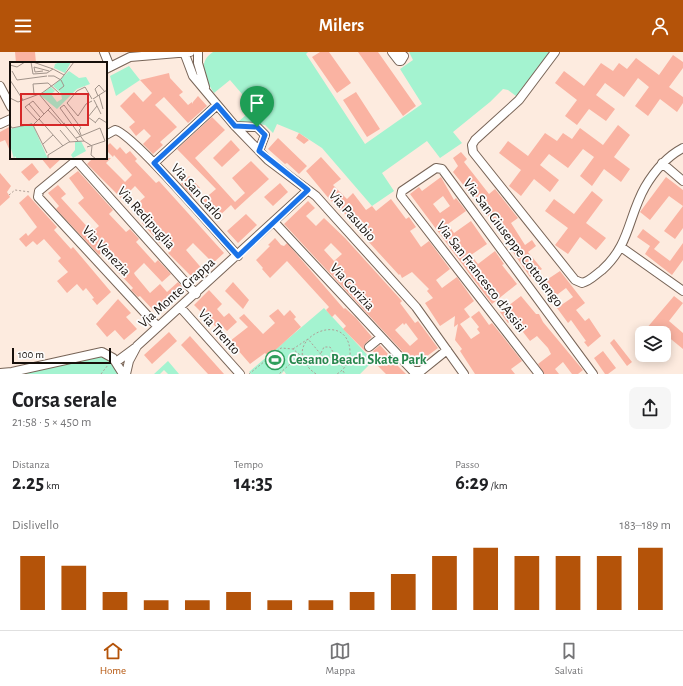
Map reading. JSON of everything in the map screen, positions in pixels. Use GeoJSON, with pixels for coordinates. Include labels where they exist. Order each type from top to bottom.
{"type":"FeatureCollection","features":[{"type":"Feature","properties":{"kind":"street"},"geometry":{"type":"LineString","coordinates":[[104,52],[106,62]]}},
{"type":"Feature","properties":{"kind":"street"},"geometry":{"type":"LineString","coordinates":[[184,52],[193,76],[206,90]]}},
{"type":"Feature","properties":{"kind":"street"},"geometry":{"type":"LineString","coordinates":[[108,68],[129,54],[190,52]]}},
{"type":"Feature","properties":{"kind":"street"},"geometry":{"type":"LineString","coordinates":[[198,52],[198,63],[206,90]]}},
{"type":"Feature","properties":{"kind":"street"},"geometry":{"type":"LineString","coordinates":[[392,52],[399,61],[401,61],[404,56],[398,52]]}},
{"type":"Feature","properties":{"kind":"street"},"geometry":{"type":"LineString","coordinates":[[555,52],[519,100],[475,140],[472,145],[473,152],[575,280],[582,284],[589,281],[611,261],[621,247],[634,210],[645,187],[662,164],[683,148]]}},
{"type":"Feature","properties":{"kind":"street"},"geometry":{"type":"LineString","coordinates":[[0,86],[10,105]]}},
{"type":"Feature","properties":{"kind":"street","name":"Via Pasubio"},"geometry":{"type":"LineString","coordinates":[[206,90],[235,126],[259,151],[316,196],[397,285],[416,307],[464,374]]}},
{"type":"Feature","properties":{"kind":"street"},"geometry":{"type":"LineString","coordinates":[[154,163],[217,105]]}},
{"type":"Feature","properties":{"kind":"street"},"geometry":{"type":"LineString","coordinates":[[0,124],[10,119]]}},
{"type":"Feature","properties":{"kind":"street"},"geometry":{"type":"LineString","coordinates":[[235,126],[257,127],[265,135],[259,151]]}},
{"type":"Feature","properties":{"kind":"street","name":"Via San Carlo"},"geometry":{"type":"LineString","coordinates":[[107,134],[111,130],[118,130],[125,134],[154,163],[238,256]]}},
{"type":"Feature","properties":{"kind":"street"},"geometry":{"type":"LineString","coordinates":[[35,191],[78,159]]}},
{"type":"Feature","properties":{"kind":"street","name":"Via Redipuglia"},"geometry":{"type":"LineString","coordinates":[[78,159],[196,294]]}},
{"type":"Feature","properties":{"kind":"street"},"geometry":{"type":"LineString","coordinates":[[662,164],[683,181]]}},
{"type":"Feature","properties":{"kind":"street","name":"Via San Giuseppe Cottolengo"},"geometry":{"type":"LineString","coordinates":[[401,196],[402,191],[436,168],[442,169],[593,374]]}},
{"type":"Feature","properties":{"kind":"street","name":"Via Monte Grappa"},"geometry":{"type":"LineString","coordinates":[[124,374],[137,346],[275,223],[308,190]]}},
{"type":"Feature","properties":{"kind":"street","name":"Via Venezia"},"geometry":{"type":"LineString","coordinates":[[35,191],[38,197],[158,327]]}},
{"type":"Feature","properties":{"kind":"street","name":"Via San Francesco d'Assisi"},"geometry":{"type":"LineString","coordinates":[[401,196],[539,374]]}},
{"type":"Feature","properties":{"kind":"street","name":"Via Gorizia"},"geometry":{"type":"LineString","coordinates":[[275,223],[415,372],[421,371],[447,350]]}},
{"type":"Feature","properties":{"kind":"street"},"geometry":{"type":"LineString","coordinates":[[621,247],[683,292]]}},
{"type":"Feature","properties":{"kind":"street","name":"Via Trento"},"geometry":{"type":"LineString","coordinates":[[180,307],[240,374]]}},
{"type":"Feature","properties":{"kind":"street"},"geometry":{"type":"LineString","coordinates":[[369,347],[381,337]]}},
{"type":"Feature","properties":{"kind":"street"},"geometry":{"type":"LineString","coordinates":[[116,362],[137,346]]}},
{"type":"Feature","properties":{"kind":"street"},"geometry":{"type":"LineString","coordinates":[[0,373],[12,372],[102,352],[109,354],[124,374]]}},
{"type":"Feature","properties":{"kind":"path"},"geometry":{"type":"LineString","coordinates":[[10,195],[15,190],[28,193],[35,191]]}},
{"type":"Feature","properties":{"kind":"path"},"geometry":{"type":"LineString","coordinates":[[293,349],[317,331],[334,330],[347,341],[350,347],[350,358],[344,369],[337,374]]}},
{"type":"Feature","properties":{"kind":"path"},"geometry":{"type":"LineString","coordinates":[[308,339],[324,358],[330,358],[332,355]]}},
{"type":"Feature","properties":{"kind":"path"},"geometry":{"type":"LineString","coordinates":[[308,339],[303,349],[304,360],[306,366],[316,374]]}},
{"type":"Feature","properties":{"kind":"path"},"geometry":{"type":"LineString","coordinates":[[321,353],[324,348],[330,347],[333,352],[332,355],[344,369]]}},
{"type":"Feature","properties":{"kind":"path"},"geometry":{"type":"LineString","coordinates":[[249,374],[280,348],[293,349],[304,360]]}},
{"type":"Feature","properties":{"kind":"path"},"geometry":{"type":"LineString","coordinates":[[279,374],[300,355]]}},
{"type":"Feature","properties":{"kind":"path"},"geometry":{"type":"LineString","coordinates":[[101,374],[108,365]]}},
{"type":"Feature","properties":{"kind":"path"},"geometry":{"type":"LineString","coordinates":[[342,371],[346,374]]}},
{"type":"Feature","properties":{"kind":"green space"},"geometry":{"type":"Polygon","coordinates":[[[213,52],[308,52],[306,54],[365,144],[422,104],[400,69],[413,60],[409,52],[550,52],[516,96],[508,90],[503,89],[490,102],[453,132],[462,143],[440,158],[427,141],[382,173],[394,191],[372,206],[322,148],[299,133],[277,124],[273,133],[265,125],[238,122],[254,108],[230,80],[214,93],[204,72],[205,61],[213,52]]]}},
{"type":"Feature","properties":{"kind":"green space"},"geometry":{"type":"Polygon","coordinates":[[[129,66],[140,80],[116,96],[110,76],[129,66]]]}},
{"type":"Feature","properties":{"kind":"green space"},"geometry":{"type":"Polygon","coordinates":[[[324,308],[373,361],[360,374],[286,374],[284,371],[281,374],[251,374],[249,372],[324,308]]]}},
{"type":"Feature","properties":{"kind":"green space"},"geometry":{"type":"Polygon","coordinates":[[[98,355],[107,357],[120,374],[12,374],[98,355]]]}},
{"type":"Feature","properties":{"kind":"green space"},"geometry":{"type":"Polygon","coordinates":[[[168,361],[179,374],[168,374],[164,370],[160,374],[154,374],[168,361]]]}},
{"type":"Feature","properties":{"kind":"building"},"geometry":{"type":"Polygon","coordinates":[[[15,52],[35,52],[36,62],[16,62],[15,52]]]}},
{"type":"Feature","properties":{"kind":"building"},"geometry":{"type":"Polygon","coordinates":[[[320,52],[329,52],[351,83],[337,93],[312,57],[320,52]]]}},
{"type":"Feature","properties":{"kind":"building"},"geometry":{"type":"Polygon","coordinates":[[[358,52],[378,52],[416,106],[403,116],[358,52]]]}},
{"type":"Feature","properties":{"kind":"building"},"geometry":{"type":"Polygon","coordinates":[[[673,55],[683,62],[683,68],[669,87],[683,97],[683,103],[677,112],[660,99],[648,116],[635,106],[649,87],[638,78],[624,97],[605,83],[596,95],[615,109],[606,121],[589,109],[577,125],[565,116],[577,100],[555,83],[564,71],[584,86],[601,63],[613,71],[619,63],[627,69],[636,58],[659,75],[673,55]]]}},
{"type":"Feature","properties":{"kind":"building"},"geometry":{"type":"Polygon","coordinates":[[[169,73],[170,78],[183,92],[179,95],[188,105],[192,102],[193,104],[198,96],[207,106],[188,123],[164,97],[155,105],[177,127],[160,142],[163,145],[153,154],[143,144],[151,136],[144,129],[136,136],[129,127],[135,122],[120,106],[134,92],[143,102],[152,93],[140,80],[169,73]]]}},
{"type":"Feature","properties":{"kind":"building"},"geometry":{"type":"Polygon","coordinates":[[[356,92],[380,129],[367,137],[343,100],[356,92]]]}},
{"type":"Feature","properties":{"kind":"building"},"geometry":{"type":"Polygon","coordinates":[[[212,117],[225,130],[195,158],[235,202],[245,193],[232,178],[251,161],[269,179],[235,210],[231,205],[218,217],[203,200],[216,189],[177,149],[212,117]]]}},
{"type":"Feature","properties":{"kind":"building"},"geometry":{"type":"Polygon","coordinates":[[[618,125],[630,135],[614,157],[630,169],[621,182],[604,169],[592,186],[580,176],[594,157],[583,149],[568,168],[549,154],[540,165],[559,180],[550,192],[534,179],[521,196],[509,186],[521,170],[499,153],[508,141],[528,156],[545,133],[557,141],[563,133],[572,139],[580,128],[603,145],[618,125]]]}},
{"type":"Feature","properties":{"kind":"building"},"geometry":{"type":"Polygon","coordinates":[[[10,127],[10,151],[5,140],[0,142],[0,132],[10,127]]]}},
{"type":"Feature","properties":{"kind":"building"},"geometry":{"type":"Polygon","coordinates":[[[299,133],[309,140],[304,144],[296,138],[299,133]]]}},
{"type":"Feature","properties":{"kind":"building"},"geometry":{"type":"Polygon","coordinates":[[[278,138],[307,166],[299,174],[268,149],[278,138]]]}},
{"type":"Feature","properties":{"kind":"building"},"geometry":{"type":"Polygon","coordinates":[[[231,140],[240,150],[222,167],[213,158],[231,140]]]}},
{"type":"Feature","properties":{"kind":"building"},"geometry":{"type":"Polygon","coordinates":[[[110,143],[117,150],[120,147],[126,154],[130,151],[137,159],[135,161],[156,183],[159,181],[224,253],[213,263],[193,243],[186,250],[204,271],[200,275],[198,273],[193,278],[168,253],[171,251],[163,241],[160,243],[142,223],[145,220],[133,207],[145,197],[135,186],[122,199],[87,164],[92,159],[111,158],[106,163],[125,182],[132,175],[114,155],[113,157],[107,151],[107,146],[110,143]]]}},
{"type":"Feature","properties":{"kind":"building"},"geometry":{"type":"Polygon","coordinates":[[[461,152],[467,159],[464,162],[489,194],[495,189],[518,218],[511,223],[525,245],[532,240],[536,246],[528,252],[542,269],[530,277],[489,217],[453,172],[458,166],[453,158],[461,152]]]}},
{"type":"Feature","properties":{"kind":"building"},"geometry":{"type":"Polygon","coordinates":[[[321,157],[341,179],[333,185],[347,199],[353,193],[366,210],[372,206],[376,211],[391,199],[406,219],[409,217],[416,227],[410,231],[421,247],[429,241],[450,269],[436,280],[442,288],[457,277],[474,301],[464,309],[470,317],[460,324],[471,339],[480,333],[477,329],[479,327],[471,317],[479,311],[489,325],[492,323],[522,361],[511,369],[515,374],[475,374],[460,351],[462,349],[455,340],[458,324],[454,327],[455,316],[440,326],[425,303],[433,298],[427,291],[429,289],[412,272],[402,278],[400,274],[399,275],[355,227],[357,225],[330,200],[306,171],[321,157]]]}},
{"type":"Feature","properties":{"kind":"building"},"geometry":{"type":"Polygon","coordinates":[[[42,159],[61,159],[50,169],[42,159]]]}},
{"type":"Feature","properties":{"kind":"building"},"geometry":{"type":"Polygon","coordinates":[[[32,163],[39,172],[29,181],[21,172],[32,163]]]}},
{"type":"Feature","properties":{"kind":"building"},"geometry":{"type":"Polygon","coordinates":[[[78,171],[113,210],[109,214],[126,232],[130,229],[139,239],[136,242],[155,263],[158,260],[171,274],[162,282],[144,263],[134,273],[135,275],[150,293],[160,284],[167,292],[178,282],[185,290],[174,300],[171,297],[155,312],[140,296],[138,297],[131,290],[133,288],[113,267],[115,266],[102,252],[99,255],[56,209],[59,206],[48,193],[58,185],[66,194],[61,198],[92,232],[99,226],[78,203],[84,198],[69,178],[78,171]]]}},
{"type":"Feature","properties":{"kind":"building"},"geometry":{"type":"Polygon","coordinates":[[[0,173],[11,186],[7,192],[10,197],[0,206],[0,173]]]}},
{"type":"Feature","properties":{"kind":"building"},"geometry":{"type":"Polygon","coordinates":[[[189,176],[200,188],[192,196],[181,184],[189,176]]]}},
{"type":"Feature","properties":{"kind":"building"},"geometry":{"type":"Polygon","coordinates":[[[441,177],[454,200],[456,198],[466,211],[448,224],[454,233],[471,221],[487,244],[471,255],[478,264],[495,251],[504,264],[502,265],[517,284],[492,304],[410,194],[419,187],[422,191],[441,177]],[[443,196],[433,204],[440,213],[450,206],[443,196]]]}},
{"type":"Feature","properties":{"kind":"building"},"geometry":{"type":"Polygon","coordinates":[[[666,177],[683,190],[683,206],[669,196],[650,220],[640,212],[666,177]]]}},
{"type":"Feature","properties":{"kind":"building"},"geometry":{"type":"Polygon","coordinates":[[[280,183],[288,192],[273,206],[264,197],[280,183]]]}},
{"type":"Feature","properties":{"kind":"building"},"geometry":{"type":"Polygon","coordinates":[[[592,191],[603,200],[586,223],[606,238],[596,250],[580,237],[568,254],[555,245],[568,228],[545,211],[554,199],[574,214],[592,191]]]}},
{"type":"Feature","properties":{"kind":"building"},"geometry":{"type":"Polygon","coordinates":[[[28,195],[57,227],[54,230],[71,249],[73,247],[111,292],[97,305],[92,299],[94,298],[86,288],[83,291],[77,284],[67,293],[57,281],[68,272],[58,261],[61,258],[44,239],[37,245],[33,241],[26,247],[19,239],[26,233],[28,236],[37,227],[19,203],[28,195]]]}},
{"type":"Feature","properties":{"kind":"building"},"geometry":{"type":"Polygon","coordinates":[[[308,201],[315,208],[306,216],[316,226],[324,218],[345,238],[402,301],[400,303],[415,323],[418,321],[438,348],[415,365],[284,224],[308,201]],[[331,243],[324,250],[334,261],[342,254],[331,243]],[[403,323],[395,330],[410,346],[418,339],[406,323],[404,325],[403,323]]]}},
{"type":"Feature","properties":{"kind":"building"},"geometry":{"type":"Polygon","coordinates":[[[683,206],[683,228],[675,239],[664,231],[683,206]]]}},
{"type":"Feature","properties":{"kind":"building"},"geometry":{"type":"Polygon","coordinates":[[[246,214],[257,225],[238,243],[227,231],[246,214]]]}},
{"type":"Feature","properties":{"kind":"building"},"geometry":{"type":"Polygon","coordinates":[[[643,229],[660,242],[654,249],[670,261],[683,243],[683,260],[672,275],[645,254],[650,246],[637,237],[643,229]]]}},
{"type":"Feature","properties":{"kind":"building"},"geometry":{"type":"Polygon","coordinates":[[[275,238],[281,245],[284,246],[287,243],[344,309],[345,308],[356,318],[372,337],[364,345],[366,352],[343,329],[346,326],[335,314],[332,317],[326,310],[329,307],[287,261],[270,278],[262,269],[263,268],[256,260],[270,246],[268,245],[275,238]]]}},
{"type":"Feature","properties":{"kind":"building"},"geometry":{"type":"Polygon","coordinates":[[[560,271],[585,303],[576,310],[585,321],[589,318],[601,336],[588,347],[584,342],[586,341],[571,320],[568,323],[557,308],[573,297],[566,288],[550,300],[539,285],[560,271]]]}},
{"type":"Feature","properties":{"kind":"building"},"geometry":{"type":"Polygon","coordinates":[[[233,282],[249,300],[243,309],[225,291],[233,282]]]}},
{"type":"Feature","properties":{"kind":"building"},"geometry":{"type":"Polygon","coordinates":[[[209,290],[222,304],[217,309],[224,317],[229,313],[237,322],[227,331],[223,327],[220,331],[194,305],[209,290]]]}},
{"type":"Feature","properties":{"kind":"building"},"geometry":{"type":"Polygon","coordinates":[[[521,296],[536,314],[539,314],[543,322],[583,370],[578,374],[572,374],[563,362],[555,369],[559,374],[544,374],[538,364],[551,354],[548,348],[537,336],[530,341],[513,319],[508,323],[500,312],[521,296]]]}},
{"type":"Feature","properties":{"kind":"building"},"geometry":{"type":"Polygon","coordinates":[[[674,296],[683,303],[669,321],[683,333],[683,349],[671,339],[671,326],[649,326],[674,296]]]}},
{"type":"Feature","properties":{"kind":"building"},"geometry":{"type":"Polygon","coordinates":[[[118,299],[131,313],[126,317],[137,329],[124,340],[115,330],[107,337],[96,324],[118,299]]]}},
{"type":"Feature","properties":{"kind":"building"},"geometry":{"type":"Polygon","coordinates":[[[278,309],[284,316],[290,310],[296,317],[294,319],[301,327],[271,354],[270,352],[267,355],[265,353],[250,364],[230,341],[248,327],[239,318],[244,314],[263,334],[275,323],[269,316],[278,309]]]}},
{"type":"Feature","properties":{"kind":"building"},"geometry":{"type":"Polygon","coordinates":[[[169,332],[177,341],[152,364],[144,355],[169,332]]]}},
{"type":"Feature","properties":{"kind":"building"},"geometry":{"type":"Polygon","coordinates":[[[190,336],[224,374],[208,374],[181,345],[190,336]]]}},
{"type":"Feature","properties":{"kind":"building"},"geometry":{"type":"Polygon","coordinates":[[[614,339],[632,362],[627,366],[610,343],[614,339]]]}},
{"type":"Feature","properties":{"kind":"building"},"geometry":{"type":"Polygon","coordinates":[[[380,345],[388,354],[387,355],[406,374],[386,374],[372,360],[377,356],[373,351],[380,345]]]}},
{"type":"Feature","properties":{"kind":"building"},"geometry":{"type":"Polygon","coordinates":[[[603,351],[616,368],[608,374],[605,374],[594,358],[603,351]]]}},
{"type":"Feature","properties":{"kind":"place","name":"Cesano Beach Skate Park"},"geometry":{"type":"Point","coordinates":[275,360]}},
{"type":"Feature","properties":{"kind":"route"},"geometry":{"type":"LineString","coordinates":[[217,105],[235,126],[257,127],[265,135],[259,151],[268,160],[308,190],[275,223],[238,256],[154,163],[217,105]]}}]}
